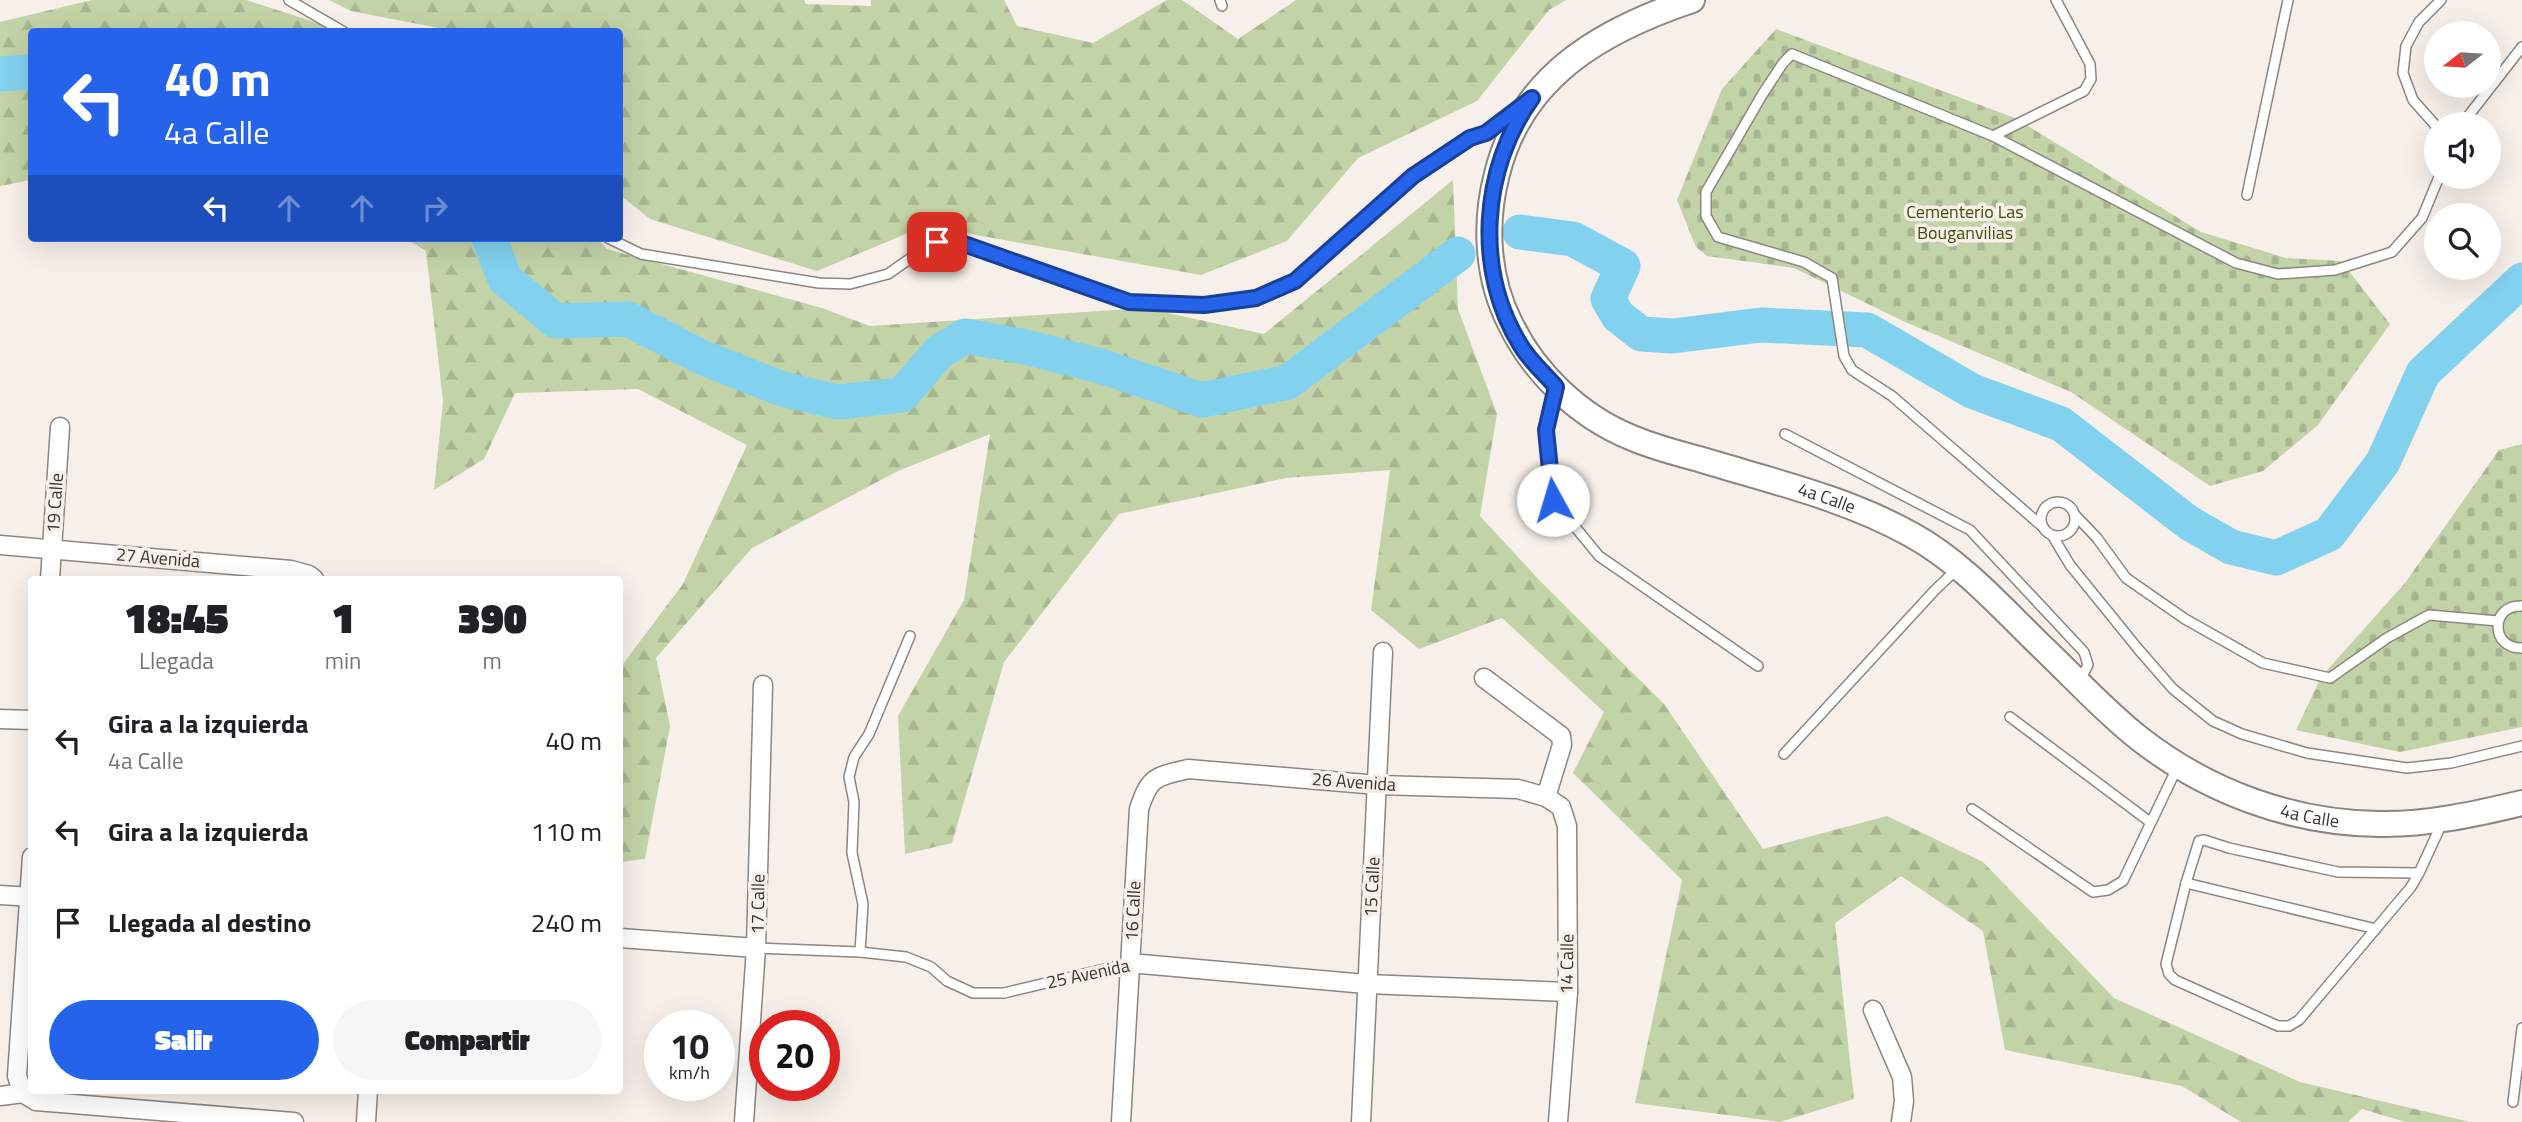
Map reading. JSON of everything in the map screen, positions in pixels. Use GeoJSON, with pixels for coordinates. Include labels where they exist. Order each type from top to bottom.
{"type":"FeatureCollection","features":[{"type":"Feature","properties":{"kind":"main road","name":"4a Calle"},"geometry":{"type":"LineString","coordinates":[[1692,0],[1653,13],[1581,52],[1532,98],[1519,117],[1507,144],[1491,195],[1489,226],[1494,284],[1521,348],[1556,387],[1577,406],[1629,437],[1870,513],[1916,537],[1959,568],[2137,737],[2195,776],[2236,795],[2302,816],[2380,824],[2445,818],[2522,803]]}},
{"type":"Feature","properties":{"kind":"street","name":"19 Calle"},"geometry":{"type":"LineString","coordinates":[[50,576],[60,427]]}},
{"type":"Feature","properties":{"kind":"street","name":"27 Avenida"},"geometry":{"type":"LineString","coordinates":[[0,545],[291,570],[310,576]]}},
{"type":"Feature","properties":{"kind":"street","name":"15 Calle"},"geometry":{"type":"LineString","coordinates":[[1361,1122],[1384,652]]}},
{"type":"Feature","properties":{"kind":"street"},"geometry":{"type":"LineString","coordinates":[[1484,678],[1561,736],[1562,745],[1546,797]]}},
{"type":"Feature","properties":{"kind":"street","name":"17 Calle"},"geometry":{"type":"LineString","coordinates":[[744,1122],[757,948],[763,685]]}},
{"type":"Feature","properties":{"kind":"street"},"geometry":{"type":"LineString","coordinates":[[0,719],[28,720]]}},
{"type":"Feature","properties":{"kind":"street","name":"26 Avenida"},"geometry":{"type":"LineString","coordinates":[[1147,786],[1161,775],[1188,769],[1378,785],[1518,789],[1546,797],[1561,807]]}},
{"type":"Feature","properties":{"kind":"street","name":"16 Calle"},"geometry":{"type":"LineString","coordinates":[[1121,1122],[1139,809],[1147,786]]}},
{"type":"Feature","properties":{"kind":"street","name":"14 Calle"},"geometry":{"type":"LineString","coordinates":[[1558,1122],[1568,992],[1567,826],[1561,807]]}},
{"type":"Feature","properties":{"kind":"street"},"geometry":{"type":"LineString","coordinates":[[0,895],[28,897]]}},
{"type":"Feature","properties":{"kind":"street"},"geometry":{"type":"LineString","coordinates":[[28,925],[17,1076],[23,1093],[36,1101],[294,1122]]}},
{"type":"Feature","properties":{"kind":"street","name":"25 Avenida"},"geometry":{"type":"LineString","coordinates":[[623,938],[757,948]]}},
{"type":"Feature","properties":{"kind":"street","name":"25 Avenida"},"geometry":{"type":"LineString","coordinates":[[1130,963],[1366,984],[1568,992]]}},
{"type":"Feature","properties":{"kind":"street"},"geometry":{"type":"LineString","coordinates":[[1872,1010],[1902,1077],[1904,1101],[1901,1122]]}},
{"type":"Feature","properties":{"kind":"street"},"geometry":{"type":"LineString","coordinates":[[0,1096],[23,1093]]}},
{"type":"Feature","properties":{"kind":"street"},"geometry":{"type":"LineString","coordinates":[[366,1122],[368,1094]]}},
{"type":"Feature","properties":{"kind":"lane"},"geometry":{"type":"LineString","coordinates":[[289,0],[337,28]]}},
{"type":"Feature","properties":{"kind":"lane"},"geometry":{"type":"LineString","coordinates":[[1993,136],[2084,90],[2091,79],[2090,64],[2056,0]]}},
{"type":"Feature","properties":{"kind":"lane"},"geometry":{"type":"LineString","coordinates":[[2247,195],[2288,0]]}},
{"type":"Feature","properties":{"kind":"lane"},"geometry":{"type":"LineString","coordinates":[[2424,112],[2413,100],[2403,73],[2406,46],[2419,22],[2441,0]]}},
{"type":"Feature","properties":{"kind":"lane"},"geometry":{"type":"LineString","coordinates":[[2471,112],[2522,47]]}},
{"type":"Feature","properties":{"kind":"lane"},"geometry":{"type":"LineString","coordinates":[[2434,189],[2422,218],[2392,252],[2335,270],[2278,274],[2236,263],[1993,136],[1792,54],[1762,95],[1706,192],[1706,216],[1718,237],[1804,262],[1832,278],[1844,356],[1852,370],[1892,396],[2052,535],[2070,565],[2139,650],[2174,689],[2213,721],[2242,734],[2307,753],[2407,768],[2451,763],[2522,746]]}},
{"type":"Feature","properties":{"kind":"lane"},"geometry":{"type":"LineString","coordinates":[[616,242],[640,254],[819,283],[850,284],[888,274],[925,248],[950,239],[1129,302],[1204,305],[1256,298],[1295,281],[1413,176],[1470,138],[1486,133],[1532,98]]}},
{"type":"Feature","properties":{"kind":"lane"},"geometry":{"type":"LineString","coordinates":[[1556,387],[1546,430],[1553,500],[1599,556],[1758,666]]}},
{"type":"Feature","properties":{"kind":"lane"},"geometry":{"type":"LineString","coordinates":[[1786,434],[1970,530],[2084,652],[2088,665],[2080,682]]}},
{"type":"Feature","properties":{"kind":"lane"},"geometry":{"type":"LineString","coordinates":[[2043,527],[2042,515],[2048,506],[2064,503],[2097,538],[2126,578],[2185,619],[2263,663],[2330,678],[2387,638],[2429,615],[2498,621]]}},
{"type":"Feature","properties":{"kind":"lane"},"geometry":{"type":"LineString","coordinates":[[2052,535],[2057,537],[2068,534],[2075,525],[2075,515]]}},
{"type":"Feature","properties":{"kind":"lane"},"geometry":{"type":"LineString","coordinates":[[1784,754],[1935,590],[1959,568]]}},
{"type":"Feature","properties":{"kind":"lane"},"geometry":{"type":"LineString","coordinates":[[2522,606],[2505,609],[2497,628],[2502,641],[2515,648],[2522,648]]}},
{"type":"Feature","properties":{"kind":"lane"},"geometry":{"type":"LineString","coordinates":[[860,952],[863,904],[852,853],[854,802],[849,776],[854,757],[869,734],[910,636]]}},
{"type":"Feature","properties":{"kind":"lane"},"geometry":{"type":"LineString","coordinates":[[2010,717],[2150,822]]}},
{"type":"Feature","properties":{"kind":"lane"},"geometry":{"type":"LineString","coordinates":[[1972,809],[2093,892],[2108,890],[2123,881],[2178,766]]}},
{"type":"Feature","properties":{"kind":"lane"},"geometry":{"type":"LineString","coordinates":[[2419,873],[2338,872],[2199,841],[2166,964],[2169,974],[2175,980],[2278,1026],[2289,1026],[2299,1020],[2412,887],[2419,873],[2445,818]]}},
{"type":"Feature","properties":{"kind":"lane"},"geometry":{"type":"LineString","coordinates":[[2186,883],[2376,929]]}},
{"type":"Feature","properties":{"kind":"lane","name":"25 Avenida"},"geometry":{"type":"LineString","coordinates":[[757,948],[860,952],[906,957],[931,967],[947,981],[973,993],[1004,993],[1130,963]]}},
{"type":"Feature","properties":{"kind":"lane"},"geometry":{"type":"LineString","coordinates":[[2513,1102],[2522,1028]]}},
{"type":"Feature","properties":{"kind":"green space"},"geometry":{"type":"Polygon","coordinates":[[[92,0],[246,0],[333,28],[28,28],[28,181],[0,186],[0,22],[92,0]]]}},
{"type":"Feature","properties":{"kind":"green space"},"geometry":{"type":"Polygon","coordinates":[[[329,0],[804,0],[806,4],[871,6],[871,0],[1004,0],[1017,26],[1093,43],[1167,0],[1182,0],[1238,39],[1296,0],[1566,0],[1549,10],[1477,101],[1358,158],[1287,241],[1201,275],[925,226],[817,271],[650,219],[623,197],[623,28],[439,28],[351,11],[329,0]]]}},
{"type":"Feature","properties":{"kind":"green space","name":"Cementerio Las Bouganvilias"},"geometry":{"type":"Polygon","coordinates":[[[1776,29],[2015,118],[2201,232],[2286,258],[2341,261],[2390,324],[2318,425],[2263,471],[2210,486],[2071,392],[1903,321],[1794,268],[1707,256],[1696,247],[1677,200],[1722,89],[1776,29]]]}},
{"type":"Feature","properties":{"kind":"green space"},"geometry":{"type":"Polygon","coordinates":[[[1453,180],[1458,309],[1497,414],[1480,516],[1542,583],[1664,704],[1763,849],[1887,816],[1983,862],[2114,998],[2300,1082],[2470,1122],[2406,1122],[2362,1109],[2348,1122],[2241,1122],[2182,1086],[2005,1050],[1983,931],[1901,876],[1835,923],[1854,1099],[1780,1122],[1635,1103],[1682,880],[1573,773],[1604,712],[1502,618],[1419,649],[1371,610],[1390,470],[1286,478],[1119,514],[1004,662],[952,843],[905,854],[898,716],[964,600],[990,434],[898,471],[752,548],[656,658],[670,726],[645,859],[623,862],[623,664],[683,584],[747,445],[638,389],[515,393],[484,459],[434,490],[443,401],[426,251],[411,242],[601,242],[607,249],[822,308],[870,326],[1145,308],[1264,334],[1453,180]]]}},
{"type":"Feature","properties":{"kind":"green space"},"geometry":{"type":"Polygon","coordinates":[[[2522,444],[2522,727],[2400,752],[2296,730],[2321,677],[2405,583],[2499,450],[2522,444]]]}},
{"type":"Feature","properties":{"kind":"waterway"},"geometry":{"type":"LineString","coordinates":[[0,74],[28,72]]}},
{"type":"Feature","properties":{"kind":"waterway"},"geometry":{"type":"LineString","coordinates":[[1520,232],[1573,239],[1623,266],[1608,299],[1618,316],[1641,334],[1673,336],[1761,325],[1867,330],[1972,391],[2061,424],[2189,523],[2231,547],[2276,558],[2329,534],[2383,462],[2423,373],[2522,280]]}},
{"type":"Feature","properties":{"kind":"waterway"},"geometry":{"type":"LineString","coordinates":[[491,242],[505,279],[556,321],[628,319],[701,357],[782,389],[838,402],[902,395],[939,352],[965,336],[1021,346],[1100,366],[1202,400],[1288,382],[1458,254]]}},
{"type":"Feature","properties":{"kind":"route"},"geometry":{"type":"LineString","coordinates":[[937,242],[950,239],[1129,302],[1204,305],[1256,298],[1295,281],[1413,176],[1470,138],[1486,133],[1532,98],[1519,117],[1498,168],[1491,195],[1489,226],[1494,284],[1502,308],[1521,348],[1556,387],[1546,430],[1553,500]]}}]}
